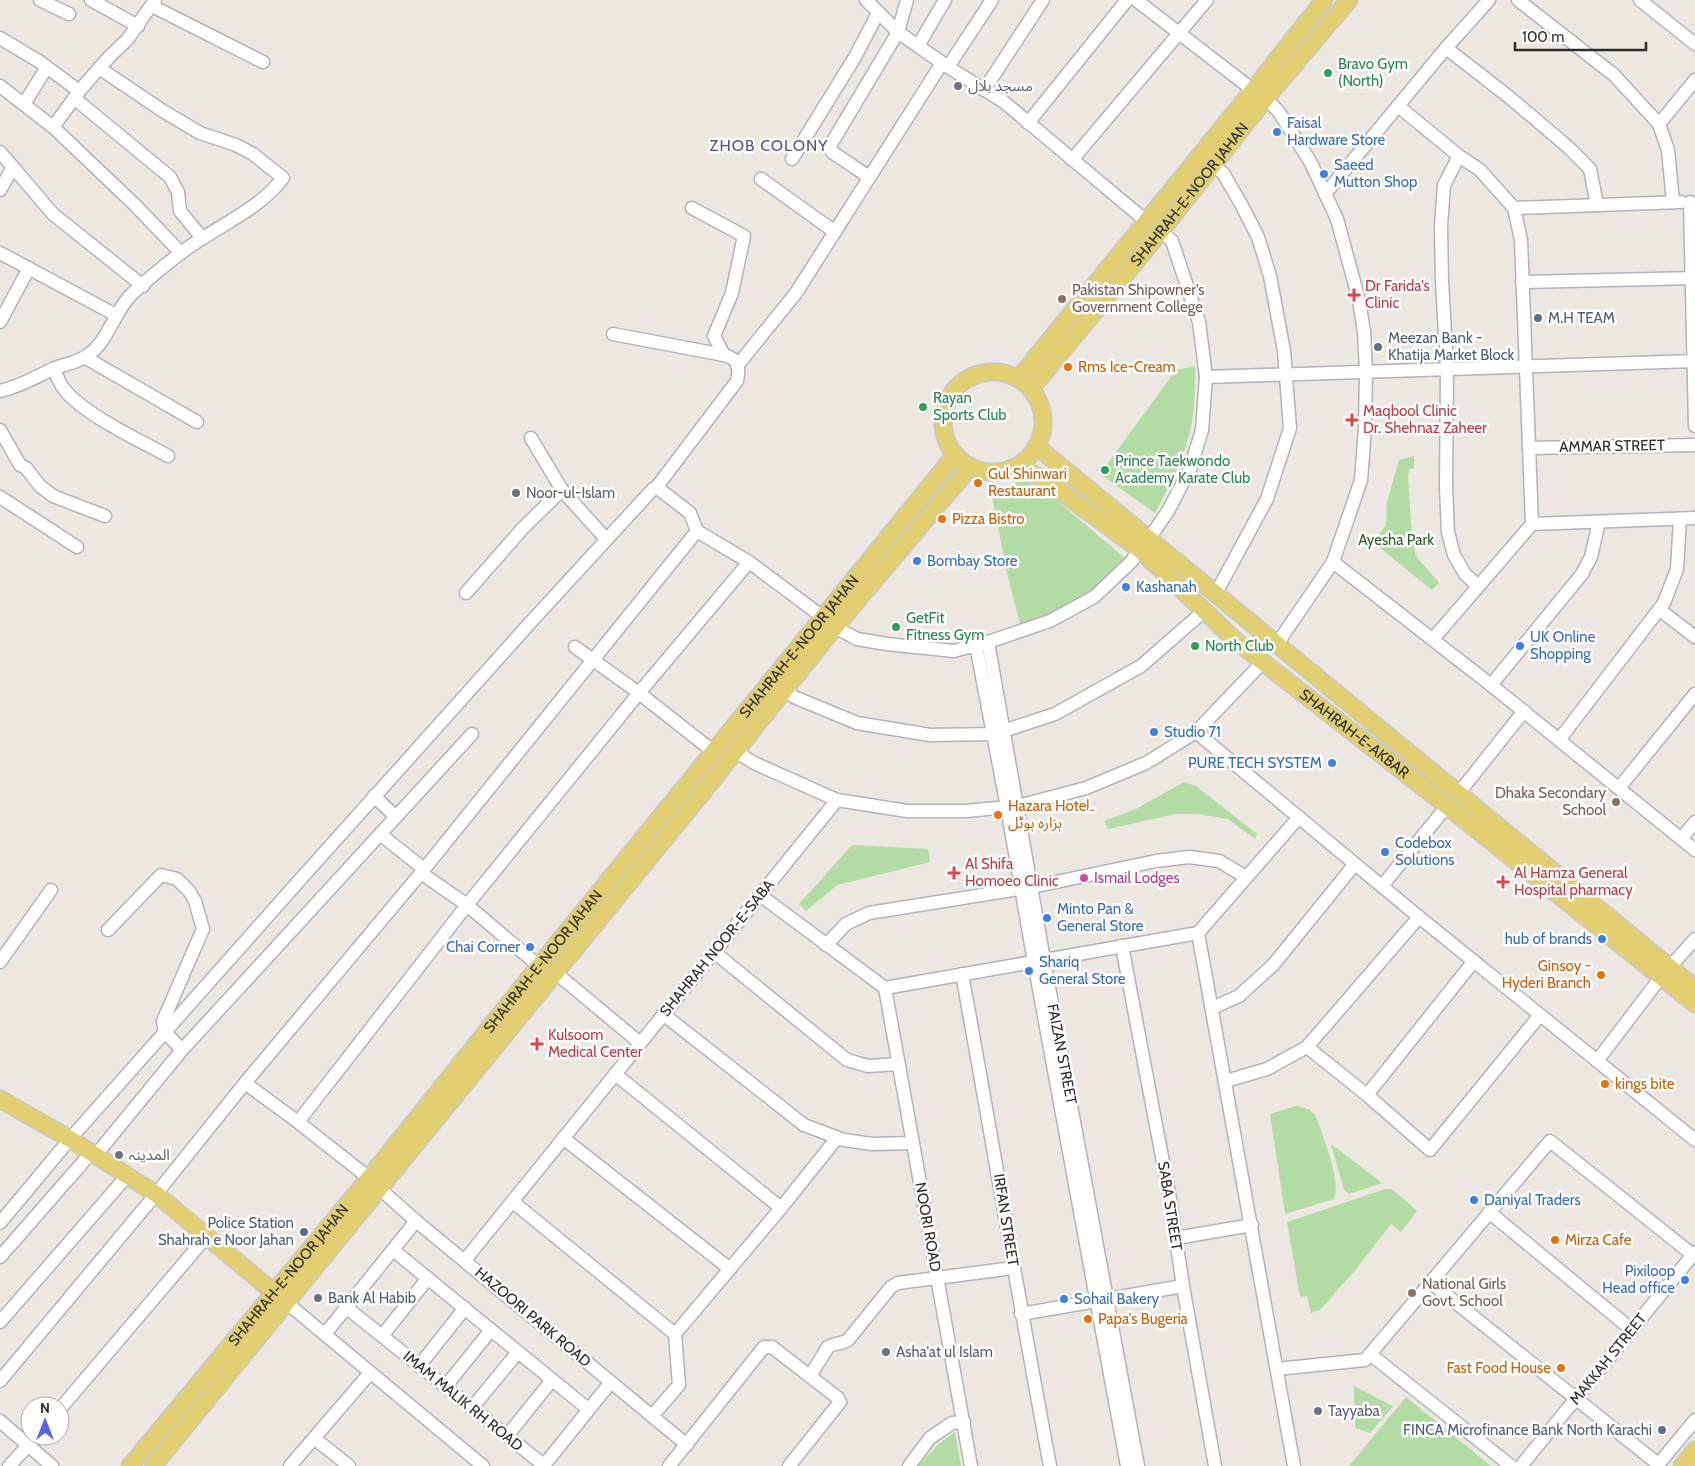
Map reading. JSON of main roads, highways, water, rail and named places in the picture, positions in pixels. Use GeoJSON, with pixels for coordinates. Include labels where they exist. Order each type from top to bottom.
{"type":"FeatureCollection","features":[{"type":"Feature","properties":{"kind":"main road","name":"SHAHRAH-E-NOOR JAHAN"},"geometry":{"type":"LineString","coordinates":[[1031,389],[1212,166],[1324,0]]}},
{"type":"Feature","properties":{"kind":"main road","name":"SHAHRAH-E-NOOR JAHAN"},"geometry":{"type":"LineString","coordinates":[[1018,379],[1146,221],[1260,94],[1349,0]]}},
{"type":"Feature","properties":{"kind":"main road"},"geometry":{"type":"LineString","coordinates":[[985,374],[1005,374],[1018,379],[1031,389],[1041,408],[1043,431],[1033,453],[1012,468],[996,472],[970,467],[948,447],[943,432],[943,419],[948,400],[966,380],[985,374]]}},
{"type":"Feature","properties":{"kind":"main road","name":"SHAHRAH-E-AKBAR"},"geometry":{"type":"LineString","coordinates":[[1036,446],[1144,544],[1204,611],[1262,663],[1666,972],[1695,988]]}},
{"type":"Feature","properties":{"kind":"main road","name":"SHAHRAH-E-NOOR JAHAN"},"geometry":{"type":"LineString","coordinates":[[153,1466],[281,1298],[375,1183],[460,1091],[785,689],[829,622],[955,455]]}},
{"type":"Feature","properties":{"kind":"main road","name":"SHAHRAH-E-NOOR JAHAN"},"geometry":{"type":"LineString","coordinates":[[375,1183],[447,1080],[693,777],[829,622],[970,467]]}},
{"type":"Feature","properties":{"kind":"main road","name":"SHAHRAH-E-AKBAR"},"geometry":{"type":"LineString","coordinates":[[1012,468],[1041,477],[1216,593],[1458,794],[1666,972],[1695,1004]]}},
{"type":"Feature","properties":{"kind":"main road"},"geometry":{"type":"LineString","coordinates":[[693,777],[707,787]]}},
{"type":"Feature","properties":{"kind":"main road"},"geometry":{"type":"LineString","coordinates":[[447,1080],[460,1091]]}},
{"type":"Feature","properties":{"kind":"main road"},"geometry":{"type":"LineString","coordinates":[[0,1099],[156,1194],[281,1298]]}},
{"type":"Feature","properties":{"kind":"main road","name":"SHAHRAH-E-NOOR JAHAN"},"geometry":{"type":"LineString","coordinates":[[130,1466],[281,1298]]}},
{"type":"Feature","properties":{"kind":"main road"},"geometry":{"type":"LineString","coordinates":[[1682,1466],[1695,1450]]}},
{"type":"Feature","properties":{"kind":"place","name":"Bravo Gym (North)"},"geometry":{"type":"Point","coordinates":[1328,73]}},
{"type":"Feature","properties":{"kind":"place","name":"مسجد بلال"},"geometry":{"type":"Point","coordinates":[958,86]}},
{"type":"Feature","properties":{"kind":"place","name":"Faisal Hardware Store"},"geometry":{"type":"Point","coordinates":[1277,132]}},
{"type":"Feature","properties":{"kind":"place","name":"Saeed Mutton Shop"},"geometry":{"type":"Point","coordinates":[1324,174]}},
{"type":"Feature","properties":{"kind":"place","name":"Dr Farida's Clinic"},"geometry":{"type":"Point","coordinates":[1354,295]}},
{"type":"Feature","properties":{"kind":"place","name":"Pakistan Shipowner's Government College"},"geometry":{"type":"Point","coordinates":[1062,299]}},
{"type":"Feature","properties":{"kind":"place","name":"M.H TEAM"},"geometry":{"type":"Point","coordinates":[1538,318]}},
{"type":"Feature","properties":{"kind":"place","name":"Meezan Bank - Khatija Market Block"},"geometry":{"type":"Point","coordinates":[1378,347]}},
{"type":"Feature","properties":{"kind":"place","name":"Rms Ice-Cream"},"geometry":{"type":"Point","coordinates":[1068,367]}},
{"type":"Feature","properties":{"kind":"place","name":"Rayan Sports Club"},"geometry":{"type":"Point","coordinates":[923,407]}},
{"type":"Feature","properties":{"kind":"place","name":"Maqbool Clinic Dr. Shehnaz Zaheer"},"geometry":{"type":"Point","coordinates":[1352,420]}},
{"type":"Feature","properties":{"kind":"place","name":"Prince Taekwondo Academy Karate Club"},"geometry":{"type":"Point","coordinates":[1105,470]}},
{"type":"Feature","properties":{"kind":"place","name":"Gul Shinwari Restaurant"},"geometry":{"type":"Point","coordinates":[978,483]}},
{"type":"Feature","properties":{"kind":"place","name":"Noor-ul-Islam"},"geometry":{"type":"Point","coordinates":[516,493]}},
{"type":"Feature","properties":{"kind":"place","name":"Pizza Bistro"},"geometry":{"type":"Point","coordinates":[942,519]}},
{"type":"Feature","properties":{"kind":"place","name":"Bombay Store"},"geometry":{"type":"Point","coordinates":[917,561]}},
{"type":"Feature","properties":{"kind":"place","name":"Kashanah"},"geometry":{"type":"Point","coordinates":[1126,587]}},
{"type":"Feature","properties":{"kind":"place","name":"GetFit Fitness Gym"},"geometry":{"type":"Point","coordinates":[896,627]}},
{"type":"Feature","properties":{"kind":"place","name":"North Club"},"geometry":{"type":"Point","coordinates":[1195,646]}},
{"type":"Feature","properties":{"kind":"place","name":"UK Online Shopping"},"geometry":{"type":"Point","coordinates":[1520,646]}},
{"type":"Feature","properties":{"kind":"place","name":"Studio 71"},"geometry":{"type":"Point","coordinates":[1154,732]}},
{"type":"Feature","properties":{"kind":"place","name":"PURE TECH SYSTEM"},"geometry":{"type":"Point","coordinates":[1332,763]}},
{"type":"Feature","properties":{"kind":"place","name":"Dhaka Secondary School"},"geometry":{"type":"Point","coordinates":[1616,802]}},
{"type":"Feature","properties":{"kind":"place","name":"Hazara Hotel۔ ہزارہ ہوٹل"},"geometry":{"type":"Point","coordinates":[998,815]}},
{"type":"Feature","properties":{"kind":"place","name":"Codebox Solutions"},"geometry":{"type":"Point","coordinates":[1385,852]}},
{"type":"Feature","properties":{"kind":"place","name":"Al Shifa Homoeo Clinic"},"geometry":{"type":"Point","coordinates":[954,873]}},
{"type":"Feature","properties":{"kind":"place","name":"Ismail Lodges"},"geometry":{"type":"Point","coordinates":[1084,878]}},
{"type":"Feature","properties":{"kind":"place","name":"Al Hamza General Hospital pharmacy"},"geometry":{"type":"Point","coordinates":[1503,882]}},
{"type":"Feature","properties":{"kind":"place","name":"Minto Pan & General Store"},"geometry":{"type":"Point","coordinates":[1047,918]}},
{"type":"Feature","properties":{"kind":"place","name":"hub of brands"},"geometry":{"type":"Point","coordinates":[1602,939]}},
{"type":"Feature","properties":{"kind":"place","name":"Chai Corner"},"geometry":{"type":"Point","coordinates":[530,947]}},
{"type":"Feature","properties":{"kind":"place","name":"Shariq General Store"},"geometry":{"type":"Point","coordinates":[1029,971]}},
{"type":"Feature","properties":{"kind":"place","name":"Ginsoy - Hyderi Branch"},"geometry":{"type":"Point","coordinates":[1601,975]}},
{"type":"Feature","properties":{"kind":"place","name":"Kulsoom Medical Center"},"geometry":{"type":"Point","coordinates":[537,1044]}},
{"type":"Feature","properties":{"kind":"place","name":"kings bite"},"geometry":{"type":"Point","coordinates":[1605,1084]}},
{"type":"Feature","properties":{"kind":"place","name":"المدینہ"},"geometry":{"type":"Point","coordinates":[119,1155]}},
{"type":"Feature","properties":{"kind":"place","name":"Daniyal Traders"},"geometry":{"type":"Point","coordinates":[1474,1200]}},
{"type":"Feature","properties":{"kind":"place","name":"Police Station Shahrah e Noor Jahan"},"geometry":{"type":"Point","coordinates":[304,1232]}},
{"type":"Feature","properties":{"kind":"place","name":"Mirza Cafe"},"geometry":{"type":"Point","coordinates":[1555,1240]}},
{"type":"Feature","properties":{"kind":"place","name":"Pixiloop Head office"},"geometry":{"type":"Point","coordinates":[1685,1280]}},
{"type":"Feature","properties":{"kind":"place","name":"National Girls Govt. School"},"geometry":{"type":"Point","coordinates":[1412,1293]}},
{"type":"Feature","properties":{"kind":"place","name":"Bank Al Habib"},"geometry":{"type":"Point","coordinates":[318,1298]}},
{"type":"Feature","properties":{"kind":"place","name":"Sohail Bakery"},"geometry":{"type":"Point","coordinates":[1064,1299]}},
{"type":"Feature","properties":{"kind":"place","name":"Papa's Bugeria"},"geometry":{"type":"Point","coordinates":[1088,1319]}},
{"type":"Feature","properties":{"kind":"place","name":"Asha'at ul Islam"},"geometry":{"type":"Point","coordinates":[886,1352]}},
{"type":"Feature","properties":{"kind":"place","name":"Fast Food House"},"geometry":{"type":"Point","coordinates":[1561,1368]}},
{"type":"Feature","properties":{"kind":"place","name":"Tayyaba"},"geometry":{"type":"Point","coordinates":[1318,1411]}},
{"type":"Feature","properties":{"kind":"place","name":"FINCA Microfinance Bank North Karachi"},"geometry":{"type":"Point","coordinates":[1662,1430]}},
{"type":"Feature","properties":{"kind":"district","name":"ZHOB COLONY"},"geometry":{"type":"Point","coordinates":[769,145]}},
{"type":"Feature","properties":{"kind":"park label","name":"Ayesha Park"},"geometry":{"type":"Point","coordinates":[1396,540]}}]}
